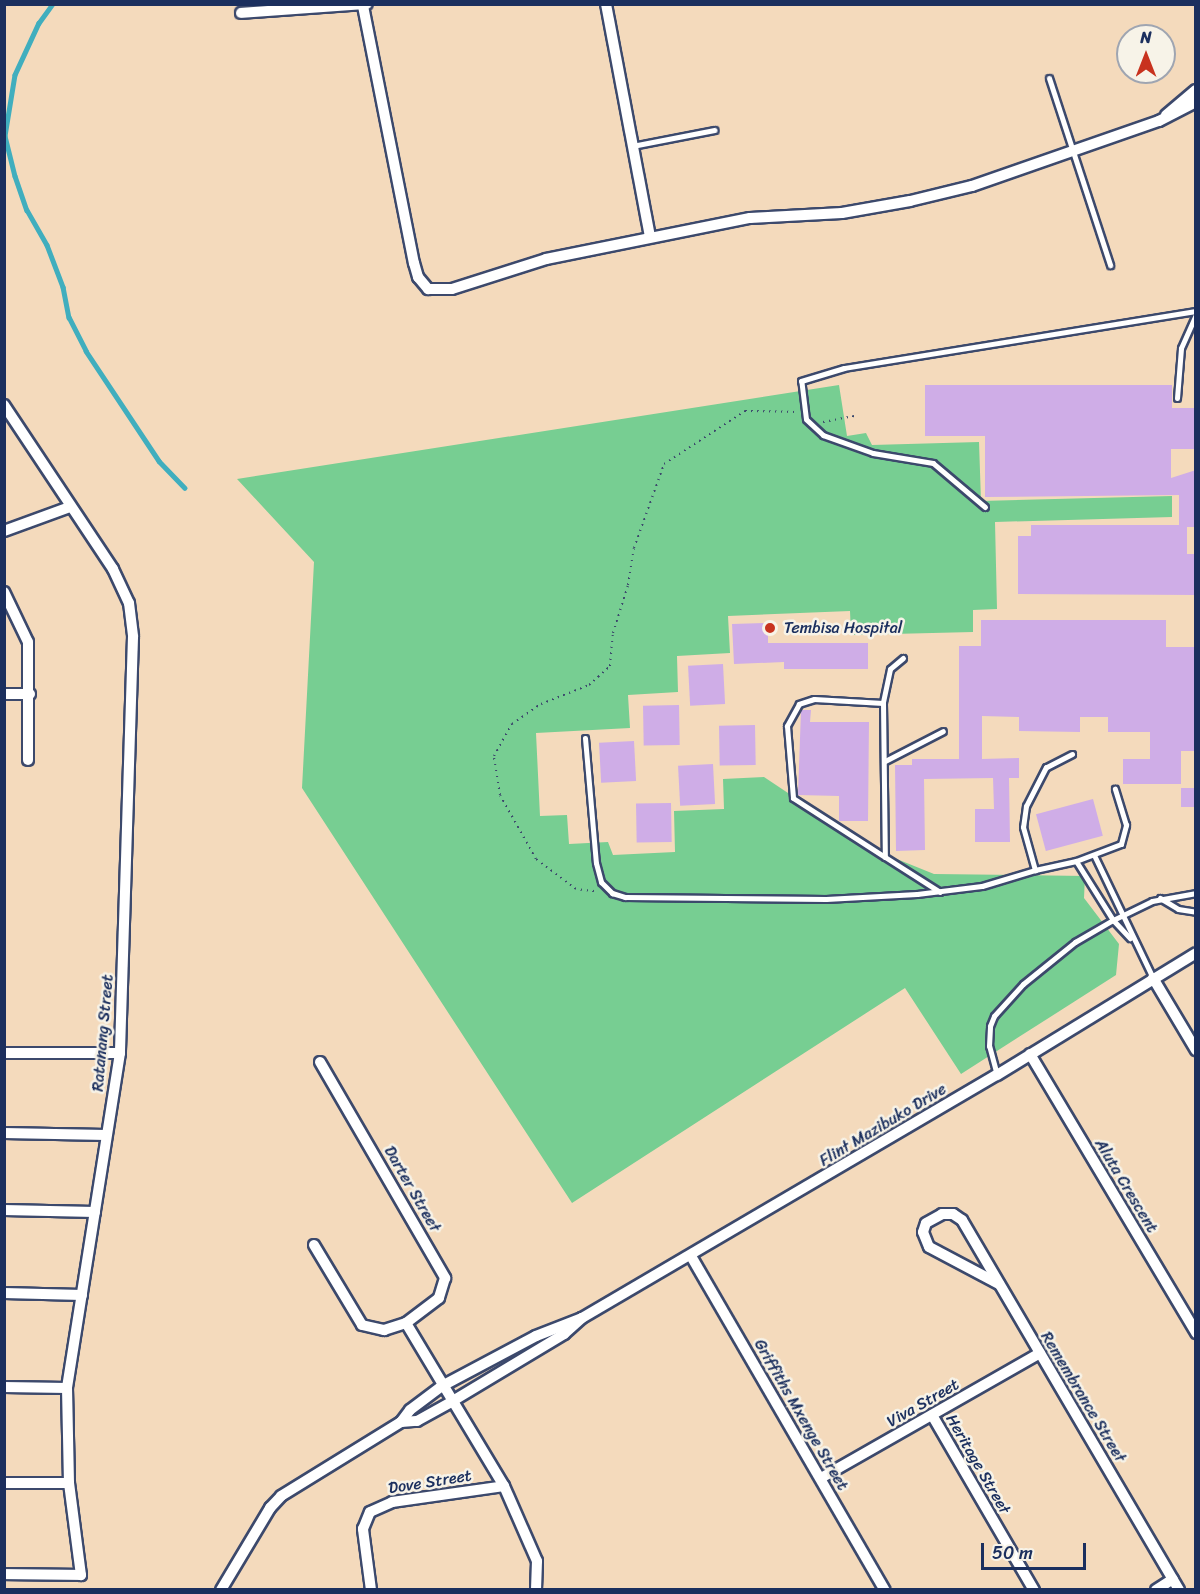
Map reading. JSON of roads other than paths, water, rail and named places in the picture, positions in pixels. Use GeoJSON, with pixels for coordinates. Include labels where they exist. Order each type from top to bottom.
{"type":"FeatureCollection","features":[{"type":"Feature","properties":{"kind":"street"},"geometry":{"type":"LineString","coordinates":[[606,4],[650,237]]}},
{"type":"Feature","properties":{"kind":"street"},"geometry":{"type":"LineString","coordinates":[[241,13],[365,5],[414,263],[422,284],[428,289],[452,289],[546,259],[750,218],[842,213],[910,201],[972,186],[1159,121],[1196,102]]}},
{"type":"Feature","properties":{"kind":"street"},"geometry":{"type":"LineString","coordinates":[[1159,121],[1196,90]]}},
{"type":"Feature","properties":{"kind":"street","name":"Ratanang Street"},"geometry":{"type":"LineString","coordinates":[[4,405],[26,433],[70,507],[113,569],[132,620],[120,1053],[67,1388],[69,1483],[81,1575],[4,1574]]}},
{"type":"Feature","properties":{"kind":"street"},"geometry":{"type":"LineString","coordinates":[[4,531],[70,507]]}},
{"type":"Feature","properties":{"kind":"street"},"geometry":{"type":"LineString","coordinates":[[4,592],[28,642],[30,694],[28,760]]}},
{"type":"Feature","properties":{"kind":"street"},"geometry":{"type":"LineString","coordinates":[[4,693],[30,694]]}},
{"type":"Feature","properties":{"kind":"street","name":"Flint Mazibuko Drive"},"geometry":{"type":"LineString","coordinates":[[221,1589],[270,1509],[281,1496],[401,1422],[410,1410],[442,1386],[536,1336],[582,1318],[691,1256],[997,1075],[1196,953]]}},
{"type":"Feature","properties":{"kind":"street"},"geometry":{"type":"LineString","coordinates":[[1153,978],[1196,1050]]}},
{"type":"Feature","properties":{"kind":"street"},"geometry":{"type":"LineString","coordinates":[[4,1053],[120,1053]]}},
{"type":"Feature","properties":{"kind":"street","name":"Aluta Crescent"},"geometry":{"type":"LineString","coordinates":[[1030,1054],[1196,1334]]}},
{"type":"Feature","properties":{"kind":"street","name":"Darter Street"},"geometry":{"type":"LineString","coordinates":[[314,1245],[362,1325],[384,1330],[406,1323],[439,1298],[445,1278],[320,1062]]}},
{"type":"Feature","properties":{"kind":"street"},"geometry":{"type":"LineString","coordinates":[[4,1133],[106,1135]]}},
{"type":"Feature","properties":{"kind":"street"},"geometry":{"type":"LineString","coordinates":[[4,1210],[95,1212]]}},
{"type":"Feature","properties":{"kind":"street","name":"Remembrance Street"},"geometry":{"type":"LineString","coordinates":[[999,1284],[929,1247],[923,1232],[933,1217],[953,1214],[962,1220],[1179,1590]]}},
{"type":"Feature","properties":{"kind":"street","name":"Griffiths Mxenge Street"},"geometry":{"type":"LineString","coordinates":[[691,1256],[885,1590]]}},
{"type":"Feature","properties":{"kind":"street"},"geometry":{"type":"LineString","coordinates":[[4,1293],[82,1295]]}},
{"type":"Feature","properties":{"kind":"street","name":"Flint Mazibuko Drive"},"geometry":{"type":"LineString","coordinates":[[401,1422],[417,1421],[451,1402],[555,1340],[582,1318]]}},
{"type":"Feature","properties":{"kind":"street"},"geometry":{"type":"LineString","coordinates":[[406,1323],[451,1402],[504,1486],[537,1561],[536,1590]]}},
{"type":"Feature","properties":{"kind":"street","name":"Viva Street"},"geometry":{"type":"LineString","coordinates":[[821,1478],[1040,1353]]}},
{"type":"Feature","properties":{"kind":"street"},"geometry":{"type":"LineString","coordinates":[[4,1387],[67,1388]]}},
{"type":"Feature","properties":{"kind":"street","name":"Heritage Street"},"geometry":{"type":"LineString","coordinates":[[932,1415],[1034,1590]]}},
{"type":"Feature","properties":{"kind":"street"},"geometry":{"type":"LineString","coordinates":[[4,1482],[69,1483]]}},
{"type":"Feature","properties":{"kind":"street","name":"Dove Street"},"geometry":{"type":"LineString","coordinates":[[371,1590],[363,1529],[370,1512],[392,1502],[504,1486]]}},
{"type":"Feature","properties":{"kind":"street"},"geometry":{"type":"LineString","coordinates":[[1156,1590],[1173,1579]]}},
{"type":"Feature","properties":{"kind":"lane"},"geometry":{"type":"LineString","coordinates":[[1049,78],[1110,265]]}},
{"type":"Feature","properties":{"kind":"lane"},"geometry":{"type":"LineString","coordinates":[[632,146],[714,130]]}},
{"type":"Feature","properties":{"kind":"lane"},"geometry":{"type":"LineString","coordinates":[[1177,398],[1180,348],[1196,313]]}},
{"type":"Feature","properties":{"kind":"lane"},"geometry":{"type":"LineString","coordinates":[[985,507],[933,463],[873,453],[840,442],[814,429],[805,413],[800,384],[818,373],[1196,313]]}},
{"type":"Feature","properties":{"kind":"lane"},"geometry":{"type":"LineString","coordinates":[[885,857],[883,703],[890,669],[903,658]]}},
{"type":"Feature","properties":{"kind":"lane"},"geometry":{"type":"LineString","coordinates":[[883,703],[814,699],[799,704],[787,726],[793,798],[940,892]]}},
{"type":"Feature","properties":{"kind":"lane"},"geometry":{"type":"LineString","coordinates":[[885,761],[943,730]]}},
{"type":"Feature","properties":{"kind":"lane"},"geometry":{"type":"LineString","coordinates":[[585,738],[596,863],[601,882],[612,892],[634,898],[826,898],[940,892],[982,886],[1113,849],[1125,838],[1126,825],[1115,789]]}},
{"type":"Feature","properties":{"kind":"lane"},"geometry":{"type":"LineString","coordinates":[[1035,870],[1023,827],[1026,806],[1046,767],[1072,754]]}},
{"type":"Feature","properties":{"kind":"lane"},"geometry":{"type":"LineString","coordinates":[[1094,855],[1132,940],[1153,978]]}},
{"type":"Feature","properties":{"kind":"lane"},"geometry":{"type":"LineString","coordinates":[[1076,861],[1113,920],[1132,940]]}},
{"type":"Feature","properties":{"kind":"lane"},"geometry":{"type":"LineString","coordinates":[[997,1075],[989,1036],[994,1016],[1023,984],[1065,950],[1113,920],[1160,898],[1196,893]]}},
{"type":"Feature","properties":{"kind":"lane"},"geometry":{"type":"LineString","coordinates":[[1160,898],[1178,909],[1196,912]]}},
{"type":"Feature","properties":{"kind":"waterway"},"geometry":{"type":"LineString","coordinates":[[53,4],[39,23],[15,75],[5,136],[15,176],[27,210],[47,245],[63,287],[69,317],[86,351],[159,461],[185,488]]}},
{"type":"Feature","properties":{"kind":"place","name":"Tembisa Hospital"},"geometry":{"type":"Point","coordinates":[770,628]}}]}
